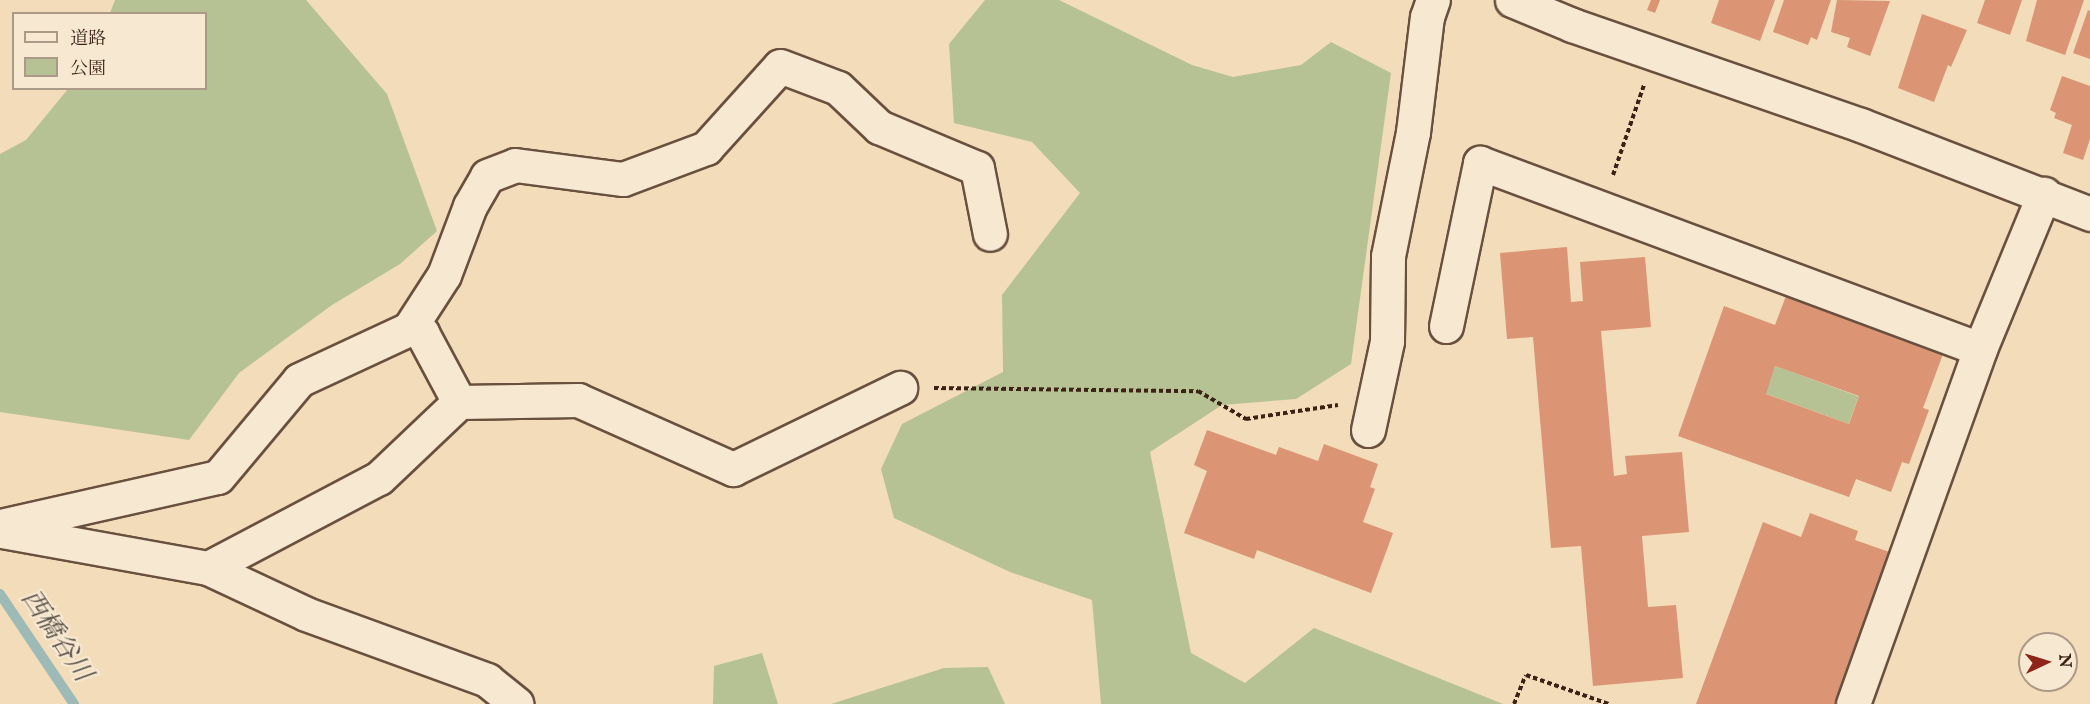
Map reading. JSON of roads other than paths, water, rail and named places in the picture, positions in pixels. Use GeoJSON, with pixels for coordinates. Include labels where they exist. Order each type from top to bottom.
{"type":"FeatureCollection","features":[{"type":"Feature","properties":{"kind":"street"},"geometry":{"type":"LineString","coordinates":[[1371,415],[1387,340],[1388,256],[1413,132],[1427,17],[1433,0]]}},
{"type":"Feature","properties":{"kind":"street"},"geometry":{"type":"LineString","coordinates":[[1512,0],[2044,194],[2090,214]]}},
{"type":"Feature","properties":{"kind":"street"},"geometry":{"type":"LineString","coordinates":[[0,526],[218,477],[299,380],[409,329],[444,275],[470,206],[487,176],[514,165],[623,179],[696,152],[706,148],[780,66],[838,88],[879,127],[977,168],[990,234]]}},
{"type":"Feature","properties":{"kind":"street"},"geometry":{"type":"LineString","coordinates":[[1446,326],[1480,163],[1980,349]]}},
{"type":"Feature","properties":{"kind":"street"},"geometry":{"type":"LineString","coordinates":[[1853,704],[1980,349],[2044,194]]}},
{"type":"Feature","properties":{"kind":"street"},"geometry":{"type":"LineString","coordinates":[[409,329],[422,333],[459,402]]}},
{"type":"Feature","properties":{"kind":"street"},"geometry":{"type":"LineString","coordinates":[[208,568],[380,478],[459,402],[578,400],[733,469],[900,388]]}},
{"type":"Feature","properties":{"kind":"street"},"geometry":{"type":"LineString","coordinates":[[0,530],[208,568],[306,614],[487,680],[517,704]]}},
{"type":"Feature","properties":{"kind":"waterway","name":"西橋谷川"},"geometry":{"type":"LineString","coordinates":[[0,594],[74,704]]}}]}
